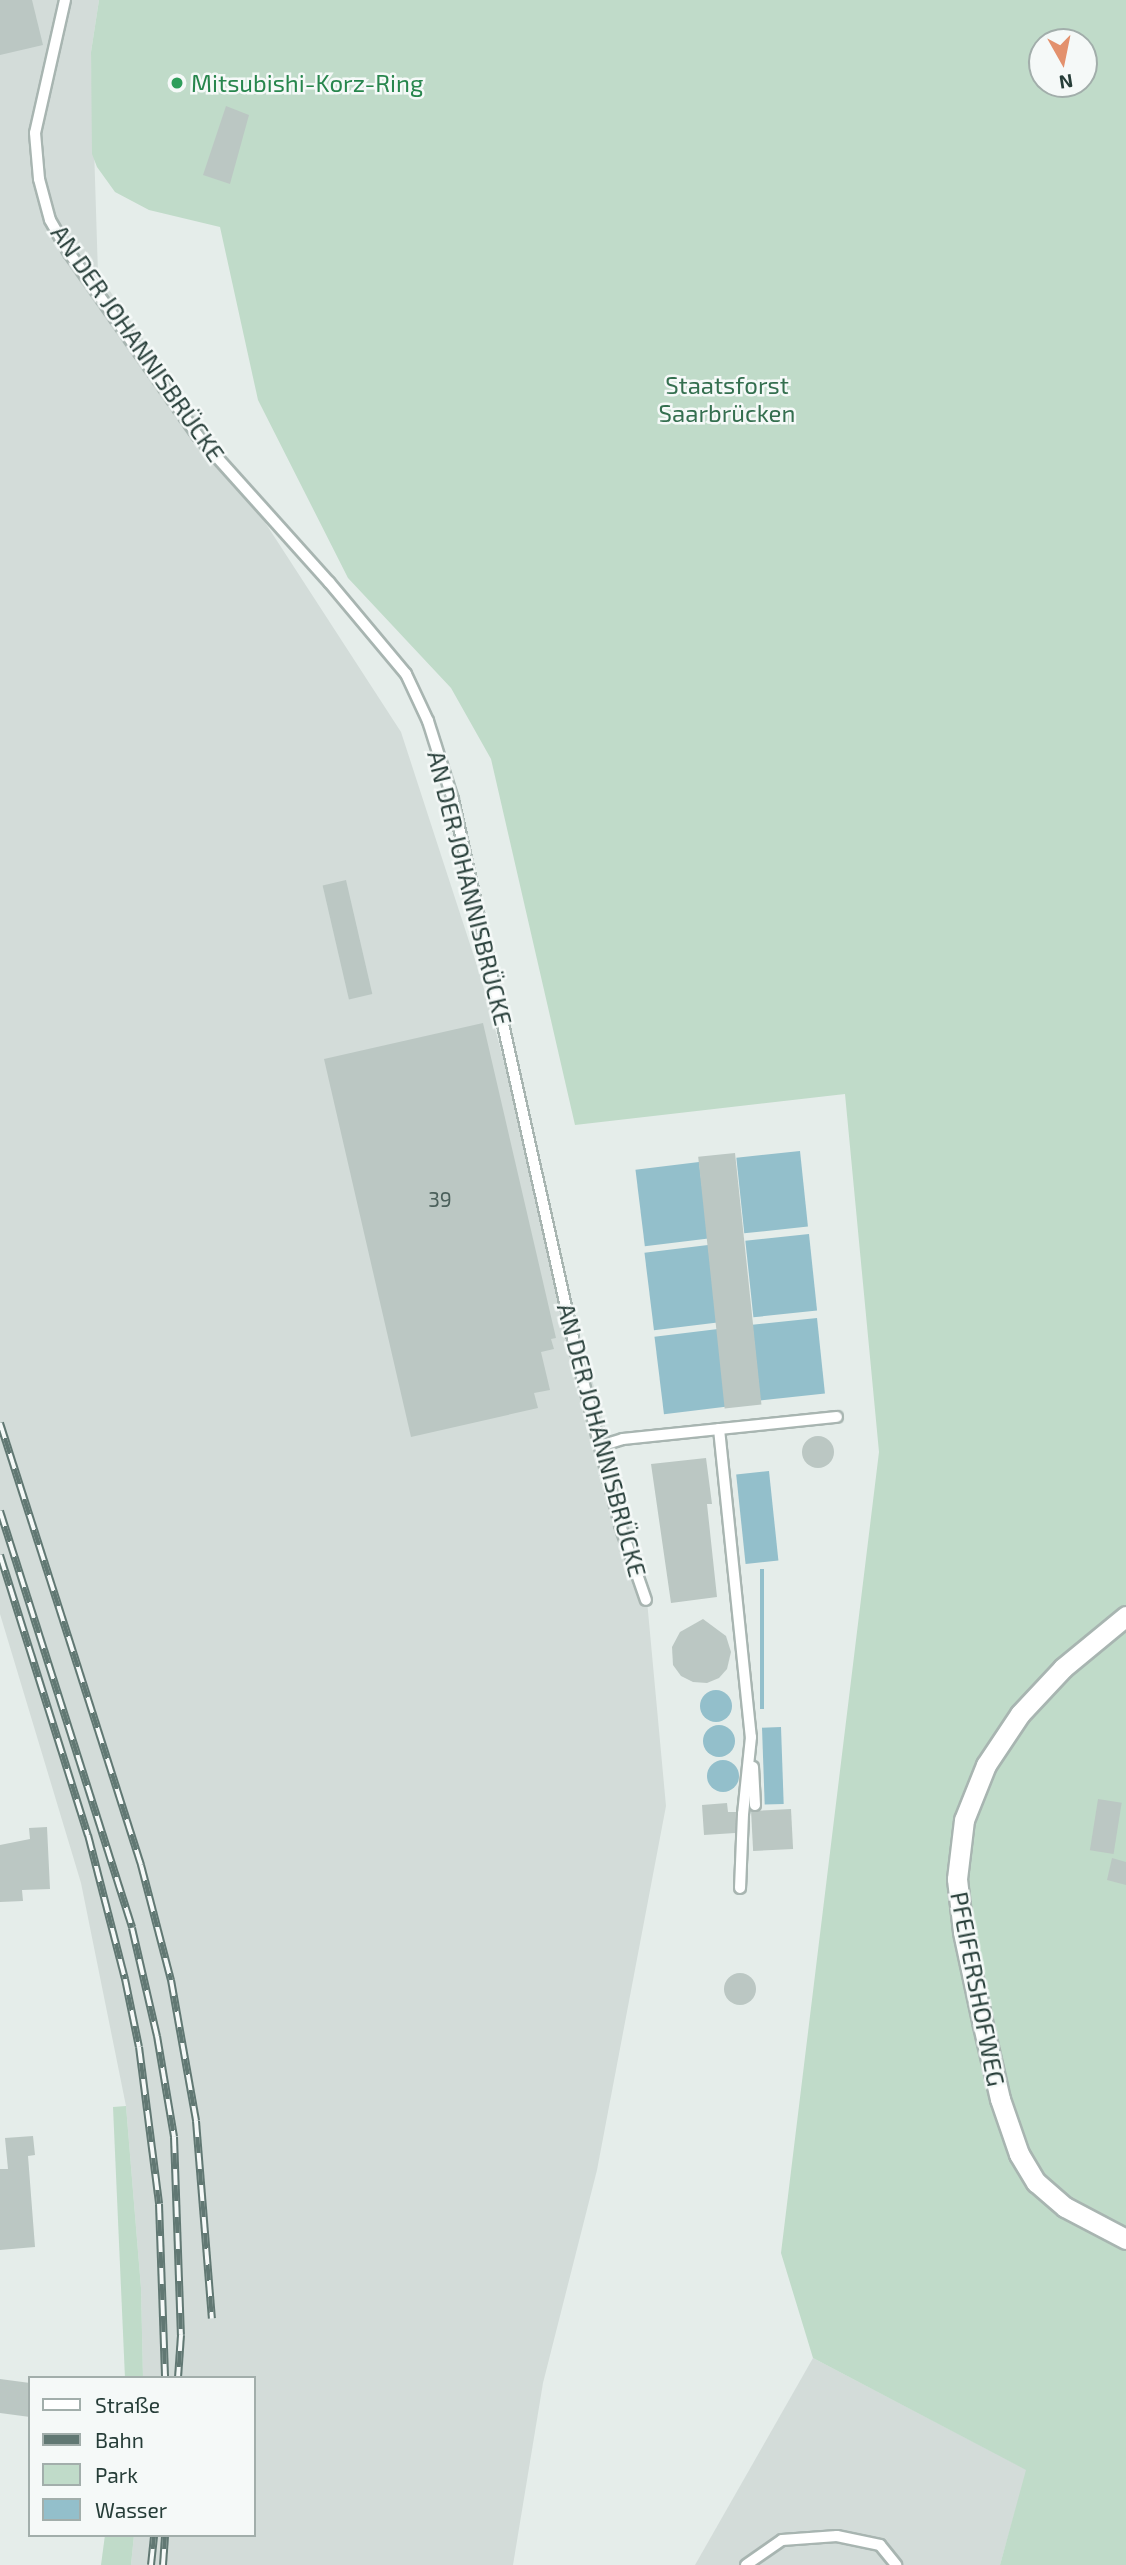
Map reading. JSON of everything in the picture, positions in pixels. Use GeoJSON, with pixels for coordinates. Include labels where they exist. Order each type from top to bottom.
{"type":"FeatureCollection","features":[{"type":"Feature","properties":{"kind":"street","name":"PFEIFERSHOFWEG"},"geometry":{"type":"LineString","coordinates":[[1126,1616],[1054,1677],[1020,1714],[986,1765],[964,1820],[957,1879],[963,1932],[982,2021],[1000,2099],[1019,2154],[1036,2182],[1065,2207],[1126,2239]]}},
{"type":"Feature","properties":{"kind":"lane","name":"AN DER JOHANNISBRÜCKE"},"geometry":{"type":"LineString","coordinates":[[65,0],[35,133],[38,179],[50,220],[70,254],[197,435],[329,582],[405,674],[428,721],[453,800],[600,1446],[621,1528],[646,1600]]}},
{"type":"Feature","properties":{"kind":"lane"},"geometry":{"type":"LineString","coordinates":[[600,1446],[623,1439],[837,1417]]}},
{"type":"Feature","properties":{"kind":"lane"},"geometry":{"type":"LineString","coordinates":[[719,1429],[751,1737],[755,1805]]}},
{"type":"Feature","properties":{"kind":"lane"},"geometry":{"type":"LineString","coordinates":[[740,1888],[743,1814],[751,1737]]}},
{"type":"Feature","properties":{"kind":"lane"},"geometry":{"type":"LineString","coordinates":[[746,2565],[782,2540],[837,2536],[880,2545],[896,2565]]}},
{"type":"Feature","properties":{"kind":"shaded area"},"geometry":{"type":"Polygon","coordinates":[[[0,0],[99,0],[91,52],[98,274],[185,399],[401,732],[481,978],[644,1568],[666,1806],[597,2170],[543,2383],[513,2565],[131,2565],[134,2537],[256,2537],[256,2376],[143,2376],[141,2288],[126,2106],[81,1883],[0,1614],[0,0]]]}},
{"type":"Feature","properties":{"kind":"shaded area"},"geometry":{"type":"Polygon","coordinates":[[[813,2358],[1027,2470],[1000,2565],[695,2565],[813,2358]]]}},
{"type":"Feature","properties":{"kind":"green space","name":"Staatsforst Saarbrücken"},"geometry":{"type":"Polygon","coordinates":[[[99,0],[1126,0],[1126,2565],[1000,2565],[1026,2470],[813,2358],[781,2253],[879,1452],[845,1094],[575,1125],[491,759],[451,688],[348,578],[258,400],[220,227],[149,210],[115,192],[97,167],[92,154],[91,52],[99,0]]]}},
{"type":"Feature","properties":{"kind":"green space"},"geometry":{"type":"Polygon","coordinates":[[[126,2106],[141,2288],[143,2376],[125,2376],[113,2107],[126,2106]]]}},
{"type":"Feature","properties":{"kind":"green space"},"geometry":{"type":"Polygon","coordinates":[[[105,2537],[134,2537],[131,2565],[101,2565],[105,2537]]]}},
{"type":"Feature","properties":{"kind":"water"},"geometry":{"type":"Polygon","coordinates":[[[800,1151],[808,1227],[744,1233],[736,1158],[800,1151]]]}},
{"type":"Feature","properties":{"kind":"water"},"geometry":{"type":"Polygon","coordinates":[[[699,1162],[708,1238],[645,1246],[635,1170],[699,1162]]]}},
{"type":"Feature","properties":{"kind":"water"},"geometry":{"type":"Polygon","coordinates":[[[809,1234],[817,1311],[753,1317],[745,1241],[809,1234]]]}},
{"type":"Feature","properties":{"kind":"water"},"geometry":{"type":"Polygon","coordinates":[[[708,1245],[718,1322],[654,1330],[644,1253],[708,1245]]]}},
{"type":"Feature","properties":{"kind":"water"},"geometry":{"type":"Polygon","coordinates":[[[817,1318],[825,1394],[760,1400],[752,1325],[817,1318]]]}},
{"type":"Feature","properties":{"kind":"water"},"geometry":{"type":"Polygon","coordinates":[[[718,1329],[728,1406],[664,1414],[654,1337],[718,1329]]]}},
{"type":"Feature","properties":{"kind":"water"},"geometry":{"type":"Polygon","coordinates":[[[769,1471],[778,1561],[746,1564],[736,1474],[769,1471]]]}},
{"type":"Feature","properties":{"kind":"water"},"geometry":{"type":"Polygon","coordinates":[[[760,1569],[764,1569],[764,1709],[760,1709],[760,1569]]]}},
{"type":"Feature","properties":{"kind":"water"},"geometry":{"type":"Polygon","coordinates":[[[716,1690],[727,1695],[732,1706],[727,1717],[716,1722],[705,1717],[700,1706],[705,1695],[716,1690]]]}},
{"type":"Feature","properties":{"kind":"water"},"geometry":{"type":"Polygon","coordinates":[[[719,1725],[730,1730],[735,1741],[730,1752],[719,1757],[708,1752],[703,1741],[708,1730],[719,1725]]]}},
{"type":"Feature","properties":{"kind":"water"},"geometry":{"type":"Polygon","coordinates":[[[781,1727],[784,1804],[765,1805],[762,1728],[781,1727]]]}},
{"type":"Feature","properties":{"kind":"water"},"geometry":{"type":"Polygon","coordinates":[[[723,1760],[734,1765],[739,1776],[734,1787],[723,1792],[712,1787],[707,1776],[712,1765],[723,1760]]]}},
{"type":"Feature","properties":{"kind":"building"},"geometry":{"type":"Polygon","coordinates":[[[0,0],[32,0],[43,45],[0,55],[0,0]]]}},
{"type":"Feature","properties":{"kind":"building"},"geometry":{"type":"Polygon","coordinates":[[[226,106],[249,115],[230,184],[203,175],[226,106]]]}},
{"type":"Feature","properties":{"kind":"building"},"geometry":{"type":"Polygon","coordinates":[[[346,880],[372,994],[349,999],[323,885],[346,880]]]}},
{"type":"Feature","properties":{"kind":"building"},"geometry":{"type":"Polygon","coordinates":[[[483,1023],[556,1338],[551,1339],[554,1349],[541,1352],[550,1390],[534,1393],[538,1408],[411,1437],[324,1059],[483,1023]]]}},
{"type":"Feature","properties":{"kind":"building"},"geometry":{"type":"Polygon","coordinates":[[[735,1153],[761,1405],[725,1408],[698,1157],[735,1153]]]}},
{"type":"Feature","properties":{"kind":"building"},"geometry":{"type":"Polygon","coordinates":[[[818,1436],[829,1441],[834,1452],[829,1463],[818,1468],[807,1463],[802,1452],[807,1441],[818,1436]]]}},
{"type":"Feature","properties":{"kind":"building"},"geometry":{"type":"Polygon","coordinates":[[[706,1458],[712,1504],[707,1504],[717,1597],[671,1603],[651,1464],[706,1458]]]}},
{"type":"Feature","properties":{"kind":"building"},"geometry":{"type":"Polygon","coordinates":[[[703,1619],[726,1636],[731,1652],[727,1669],[719,1678],[707,1683],[693,1682],[681,1676],[673,1665],[672,1647],[680,1632],[703,1619]]]}},
{"type":"Feature","properties":{"kind":"building"},"geometry":{"type":"Polygon","coordinates":[[[1098,1799],[1122,1803],[1114,1854],[1090,1850],[1098,1799]]]}},
{"type":"Feature","properties":{"kind":"building"},"geometry":{"type":"Polygon","coordinates":[[[727,1803],[728,1812],[736,1812],[735,1833],[704,1835],[702,1805],[727,1803]]]}},
{"type":"Feature","properties":{"kind":"building"},"geometry":{"type":"Polygon","coordinates":[[[791,1809],[793,1849],[753,1851],[751,1811],[791,1809]]]}},
{"type":"Feature","properties":{"kind":"building"},"geometry":{"type":"Polygon","coordinates":[[[47,1827],[50,1889],[22,1890],[23,1901],[0,1902],[0,1845],[30,1839],[29,1828],[47,1827]]]}},
{"type":"Feature","properties":{"kind":"building"},"geometry":{"type":"Polygon","coordinates":[[[1112,1858],[1126,1862],[1126,1885],[1107,1880],[1112,1858]]]}},
{"type":"Feature","properties":{"kind":"building"},"geometry":{"type":"Polygon","coordinates":[[[740,1973],[751,1978],[756,1989],[751,2000],[740,2005],[729,2000],[724,1989],[729,1978],[740,1973]]]}},
{"type":"Feature","properties":{"kind":"building"},"geometry":{"type":"Polygon","coordinates":[[[33,2136],[35,2155],[28,2156],[35,2247],[0,2250],[0,2169],[8,2169],[5,2138],[33,2136]]]}},
{"type":"Feature","properties":{"kind":"building"},"geometry":{"type":"Polygon","coordinates":[[[0,2379],[28,2383],[28,2417],[0,2413],[0,2379]]]}},
{"type":"Feature","properties":{"kind":"railway"},"geometry":{"type":"LineString","coordinates":[[0,1423],[141,1865],[171,1980],[196,2121],[212,2318]]}},
{"type":"Feature","properties":{"kind":"railway"},"geometry":{"type":"LineString","coordinates":[[0,1511],[132,1928],[157,2036],[174,2137],[181,2335],[178,2376]]}},
{"type":"Feature","properties":{"kind":"railway"},"geometry":{"type":"LineString","coordinates":[[0,1555],[88,1835],[125,1979],[139,2047],[159,2204],[165,2376]]}},
{"type":"Feature","properties":{"kind":"railway"},"geometry":{"type":"LineString","coordinates":[[151,2565],[154,2537]]}},
{"type":"Feature","properties":{"kind":"railway"},"geometry":{"type":"LineString","coordinates":[[163,2565],[165,2537]]}},
{"type":"Feature","properties":{"kind":"place","name":"Mitsubishi-Korz-Ring"},"geometry":{"type":"Point","coordinates":[177,83]}}]}
